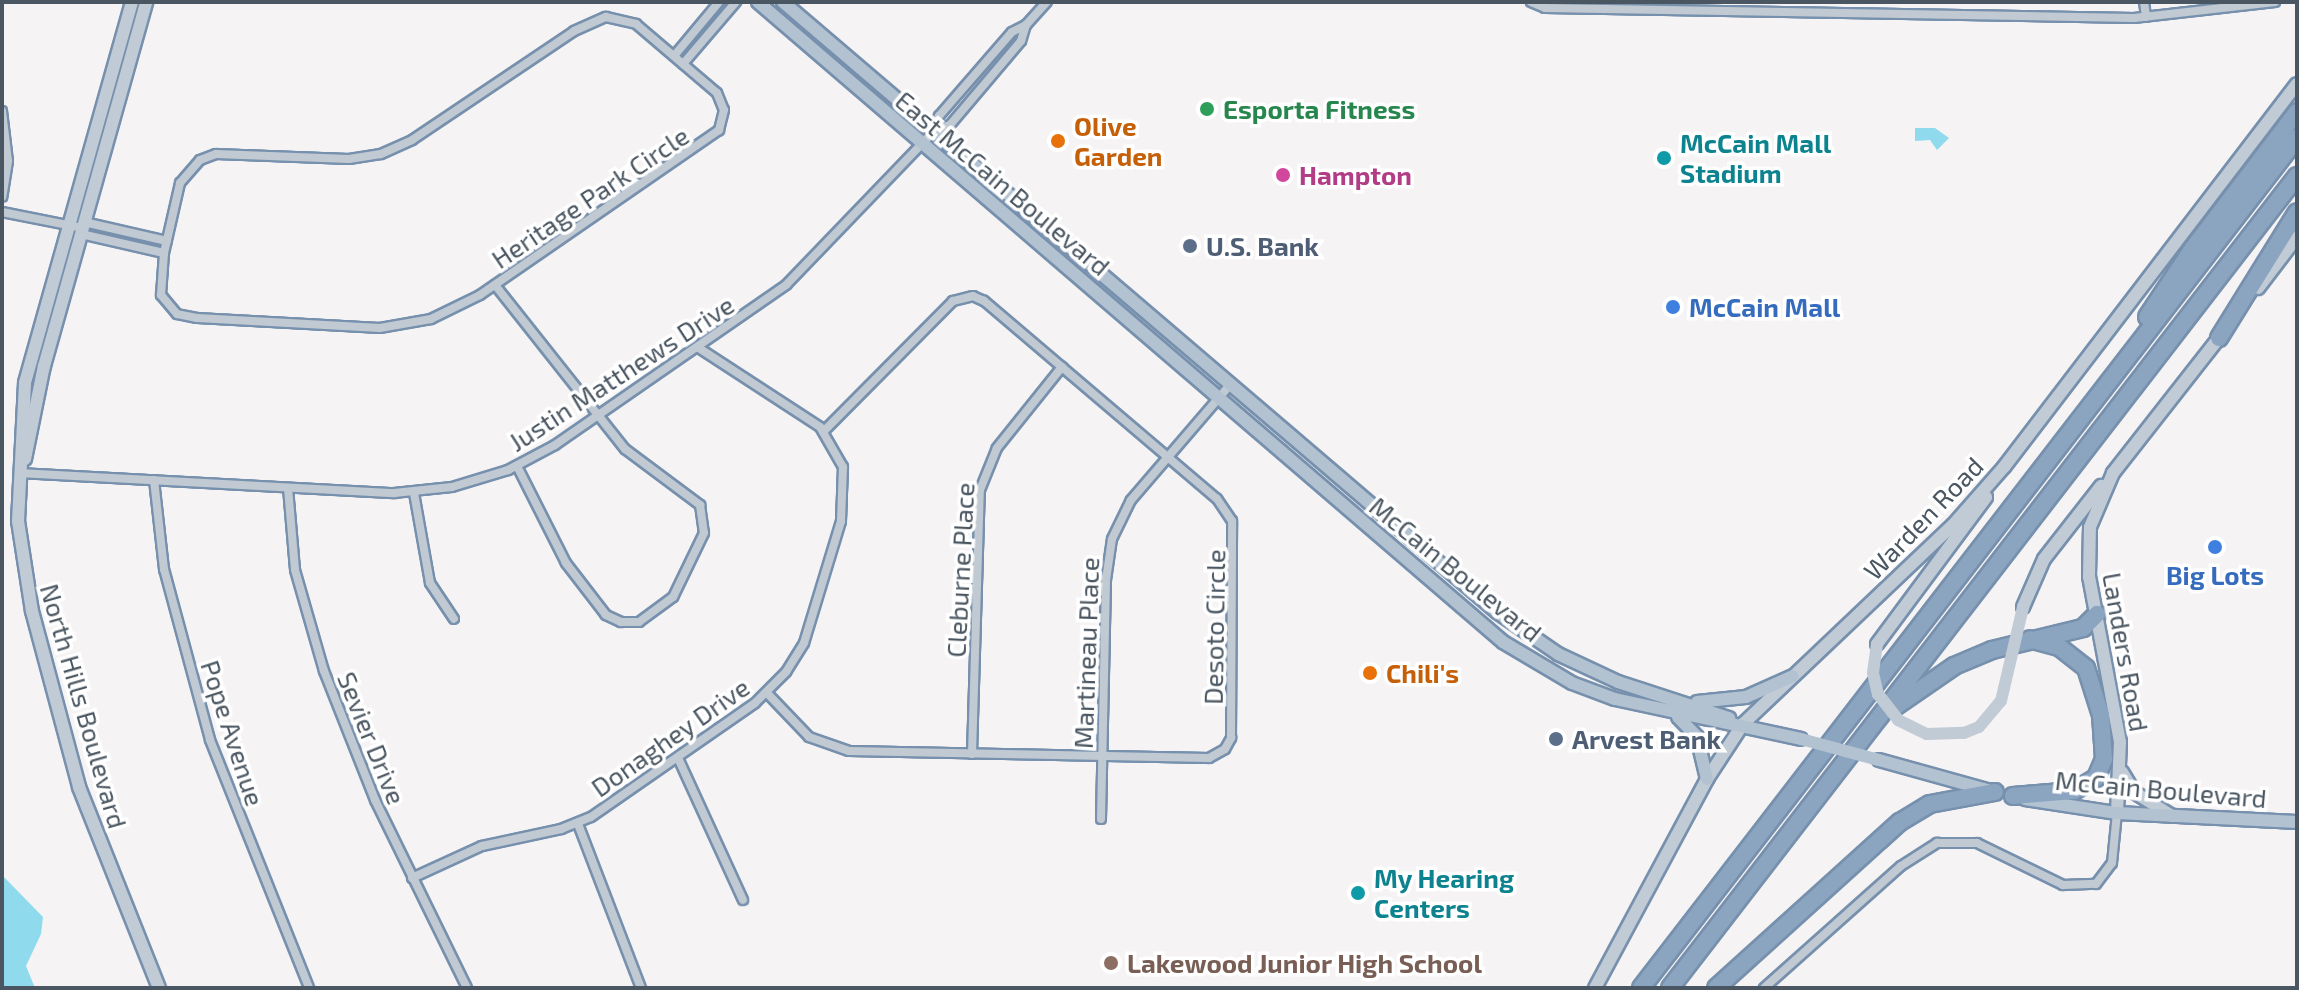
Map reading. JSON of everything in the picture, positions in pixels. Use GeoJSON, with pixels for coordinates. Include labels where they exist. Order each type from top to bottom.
{"type":"FeatureCollection","features":[{"type":"Feature","properties":{"kind":"highway"},"geometry":{"type":"LineString","coordinates":[[2092,404],[2173,276],[2297,112]]}},
{"type":"Feature","properties":{"kind":"highway"},"geometry":{"type":"LineString","coordinates":[[1641,988],[2297,138]]}},
{"type":"Feature","properties":{"kind":"highway"},"geometry":{"type":"LineString","coordinates":[[1670,988],[2297,176]]}},
{"type":"Feature","properties":{"kind":"highway"},"geometry":{"type":"LineString","coordinates":[[2219,338],[2297,212]]}},
{"type":"Feature","properties":{"kind":"highway"},"geometry":{"type":"LineString","coordinates":[[1876,721],[1954,666],[2030,639],[2083,628],[2097,614]]}},
{"type":"Feature","properties":{"kind":"highway"},"geometry":{"type":"LineString","coordinates":[[2013,796],[2074,791],[2096,778],[2104,759],[2101,715],[2086,668],[2059,647],[2030,639]]}},
{"type":"Feature","properties":{"kind":"highway"},"geometry":{"type":"LineString","coordinates":[[1716,988],[1900,822],[1930,804],[1995,792]]}},
{"type":"Feature","properties":{"kind":"main road","name":"North Hills Boulevard"},"geometry":{"type":"LineString","coordinates":[[79,227],[132,2]]}},
{"type":"Feature","properties":{"kind":"main road","name":"North Hills Boulevard"},"geometry":{"type":"LineString","coordinates":[[146,2],[79,227],[25,383],[19,473],[25,579],[71,758],[159,988]]}},
{"type":"Feature","properties":{"kind":"main road","name":"East McCain Boulevard"},"geometry":{"type":"LineString","coordinates":[[758,2],[1220,397]]}},
{"type":"Feature","properties":{"kind":"main road","name":"East McCain Boulevard"},"geometry":{"type":"LineString","coordinates":[[783,2],[1230,385]]}},
{"type":"Feature","properties":{"kind":"main road"},"geometry":{"type":"LineString","coordinates":[[790,2],[801,18]]}},
{"type":"Feature","properties":{"kind":"main road","name":"Warden Road"},"geometry":{"type":"LineString","coordinates":[[1595,988],[1707,779],[1743,724],[1953,525],[2004,467],[2297,84]]}},
{"type":"Feature","properties":{"kind":"main road","name":"Landers Road"},"geometry":{"type":"LineString","coordinates":[[2117,813],[2120,768],[2088,540],[2097,504],[2113,473],[2297,237]]}},
{"type":"Feature","properties":{"kind":"main road","name":"McCain Boulevard"},"geometry":{"type":"LineString","coordinates":[[1230,385],[1518,628],[1618,682],[1687,701],[1743,724],[2013,796],[2117,813],[2297,822]]}},
{"type":"Feature","properties":{"kind":"main road","name":"McCain Boulevard"},"geometry":{"type":"LineString","coordinates":[[1220,397],[1503,642],[1572,683],[1678,717],[1743,724]]}},
{"type":"Feature","properties":{"kind":"main road"},"geometry":{"type":"LineString","coordinates":[[2004,467],[1975,514],[1877,644],[1873,673],[1878,694],[1898,720],[1927,734],[1964,733],[1979,727],[2001,701],[2023,607],[2044,559],[2113,473]]}},
{"type":"Feature","properties":{"kind":"main road"},"geometry":{"type":"LineString","coordinates":[[1687,701],[1746,697],[1793,676]]}},
{"type":"Feature","properties":{"kind":"main road"},"geometry":{"type":"LineString","coordinates":[[1678,717],[1697,737],[1707,779]]}},
{"type":"Feature","properties":{"kind":"main road"},"geometry":{"type":"LineString","coordinates":[[2120,768],[2134,792],[2172,816]]}},
{"type":"Feature","properties":{"kind":"street"},"geometry":{"type":"LineString","coordinates":[[674,56],[719,2]]}},
{"type":"Feature","properties":{"kind":"street"},"geometry":{"type":"LineString","coordinates":[[683,64],[736,2]]}},
{"type":"Feature","properties":{"kind":"street"},"geometry":{"type":"LineString","coordinates":[[934,131],[939,116],[1012,32],[1026,25],[1047,2]]}},
{"type":"Feature","properties":{"kind":"street"},"geometry":{"type":"LineString","coordinates":[[1531,2],[1545,8],[2146,17],[2275,2]]}},
{"type":"Feature","properties":{"kind":"street"},"geometry":{"type":"LineString","coordinates":[[2144,2],[2146,17]]}},
{"type":"Feature","properties":{"kind":"street","name":"Heritage Park Circle"},"geometry":{"type":"LineString","coordinates":[[598,18],[636,24],[683,64],[722,102],[719,130],[495,285],[450,312],[395,327],[197,318],[177,314],[161,295],[164,253],[180,183],[194,164],[208,156],[349,159],[386,152],[598,18]]}},
{"type":"Feature","properties":{"kind":"street"},"geometry":{"type":"LineString","coordinates":[[934,131],[950,125],[1021,41],[1026,25]]}},
{"type":"Feature","properties":{"kind":"street"},"geometry":{"type":"LineString","coordinates":[[2,111],[8,151],[2,197]]}},
{"type":"Feature","properties":{"kind":"street","name":"Justin Matthews Drive"},"geometry":{"type":"LineString","coordinates":[[19,473],[414,493],[481,480],[517,466],[597,416],[786,285],[934,131]]}},
{"type":"Feature","properties":{"kind":"street"},"geometry":{"type":"LineString","coordinates":[[2,212],[167,241]]}},
{"type":"Feature","properties":{"kind":"street"},"geometry":{"type":"LineString","coordinates":[[79,227],[164,253]]}},
{"type":"Feature","properties":{"kind":"street"},"geometry":{"type":"LineString","coordinates":[[495,285],[625,449],[691,495],[702,509],[704,533],[686,579],[673,597],[646,619],[613,620],[592,599],[566,563],[517,466]]}},
{"type":"Feature","properties":{"kind":"street","name":"Desoto Circle"},"geometry":{"type":"LineString","coordinates":[[767,693],[809,737],[839,749],[1209,758],[1225,749],[1231,738],[1235,530],[1217,499],[984,301],[964,297],[953,301],[824,431]]}},
{"type":"Feature","properties":{"kind":"street","name":"Donaghey Drive"},"geometry":{"type":"LineString","coordinates":[[412,878],[482,846],[578,824],[678,758],[767,693],[795,660],[815,622],[841,521],[843,467],[824,431],[699,348]]}},
{"type":"Feature","properties":{"kind":"street","name":"Cleburne Place"},"geometry":{"type":"LineString","coordinates":[[972,754],[980,490],[997,448],[1062,367]]}},
{"type":"Feature","properties":{"kind":"street","name":"Martineau Place"},"geometry":{"type":"LineString","coordinates":[[1101,819],[1108,555],[1131,500],[1230,385]]}},
{"type":"Feature","properties":{"kind":"street","name":"Pope Avenue"},"geometry":{"type":"LineString","coordinates":[[154,480],[164,569],[210,740],[309,988]]}},
{"type":"Feature","properties":{"kind":"street","name":"Sevier Drive"},"geometry":{"type":"LineString","coordinates":[[288,488],[295,570],[317,651],[375,800],[467,988]]}},
{"type":"Feature","properties":{"kind":"street"},"geometry":{"type":"LineString","coordinates":[[414,493],[430,583],[454,619]]}},
{"type":"Feature","properties":{"kind":"street"},"geometry":{"type":"LineString","coordinates":[[678,758],[743,900]]}},
{"type":"Feature","properties":{"kind":"street","name":"Landers Road"},"geometry":{"type":"LineString","coordinates":[[1764,988],[1901,866],[1937,843],[1977,843],[2063,885],[2085,889],[2096,884],[2112,863],[2117,813]]}},
{"type":"Feature","properties":{"kind":"street"},"geometry":{"type":"LineString","coordinates":[[578,824],[641,988]]}},
{"type":"Feature","properties":{"kind":"water"},"geometry":{"type":"Polygon","coordinates":[[[1915,128],[1935,128],[1949,138],[1937,150],[1930,140],[1915,141],[1915,128]]]}},
{"type":"Feature","properties":{"kind":"water"},"geometry":{"type":"Polygon","coordinates":[[[2,875],[43,917],[41,934],[26,966],[35,988],[2,988],[2,875]]]}},
{"type":"Feature","properties":{"kind":"place","name":"Esporta Fitness"},"geometry":{"type":"Point","coordinates":[1207,109]}},
{"type":"Feature","properties":{"kind":"place","name":"Olive Garden"},"geometry":{"type":"Point","coordinates":[1058,141]}},
{"type":"Feature","properties":{"kind":"place","name":"McCain Mall Stadium"},"geometry":{"type":"Point","coordinates":[1664,158]}},
{"type":"Feature","properties":{"kind":"place","name":"Hampton"},"geometry":{"type":"Point","coordinates":[1283,175]}},
{"type":"Feature","properties":{"kind":"place","name":"U.S. Bank"},"geometry":{"type":"Point","coordinates":[1190,246]}},
{"type":"Feature","properties":{"kind":"place","name":"McCain Mall"},"geometry":{"type":"Point","coordinates":[1673,307]}},
{"type":"Feature","properties":{"kind":"place","name":"Big Lots"},"geometry":{"type":"Point","coordinates":[2215,547]}},
{"type":"Feature","properties":{"kind":"place","name":"Chili's"},"geometry":{"type":"Point","coordinates":[1370,673]}},
{"type":"Feature","properties":{"kind":"place","name":"Arvest Bank"},"geometry":{"type":"Point","coordinates":[1556,739]}},
{"type":"Feature","properties":{"kind":"place","name":"My Hearing Centers"},"geometry":{"type":"Point","coordinates":[1358,893]}},
{"type":"Feature","properties":{"kind":"place","name":"Lakewood Junior High School"},"geometry":{"type":"Point","coordinates":[1111,963]}}]}
